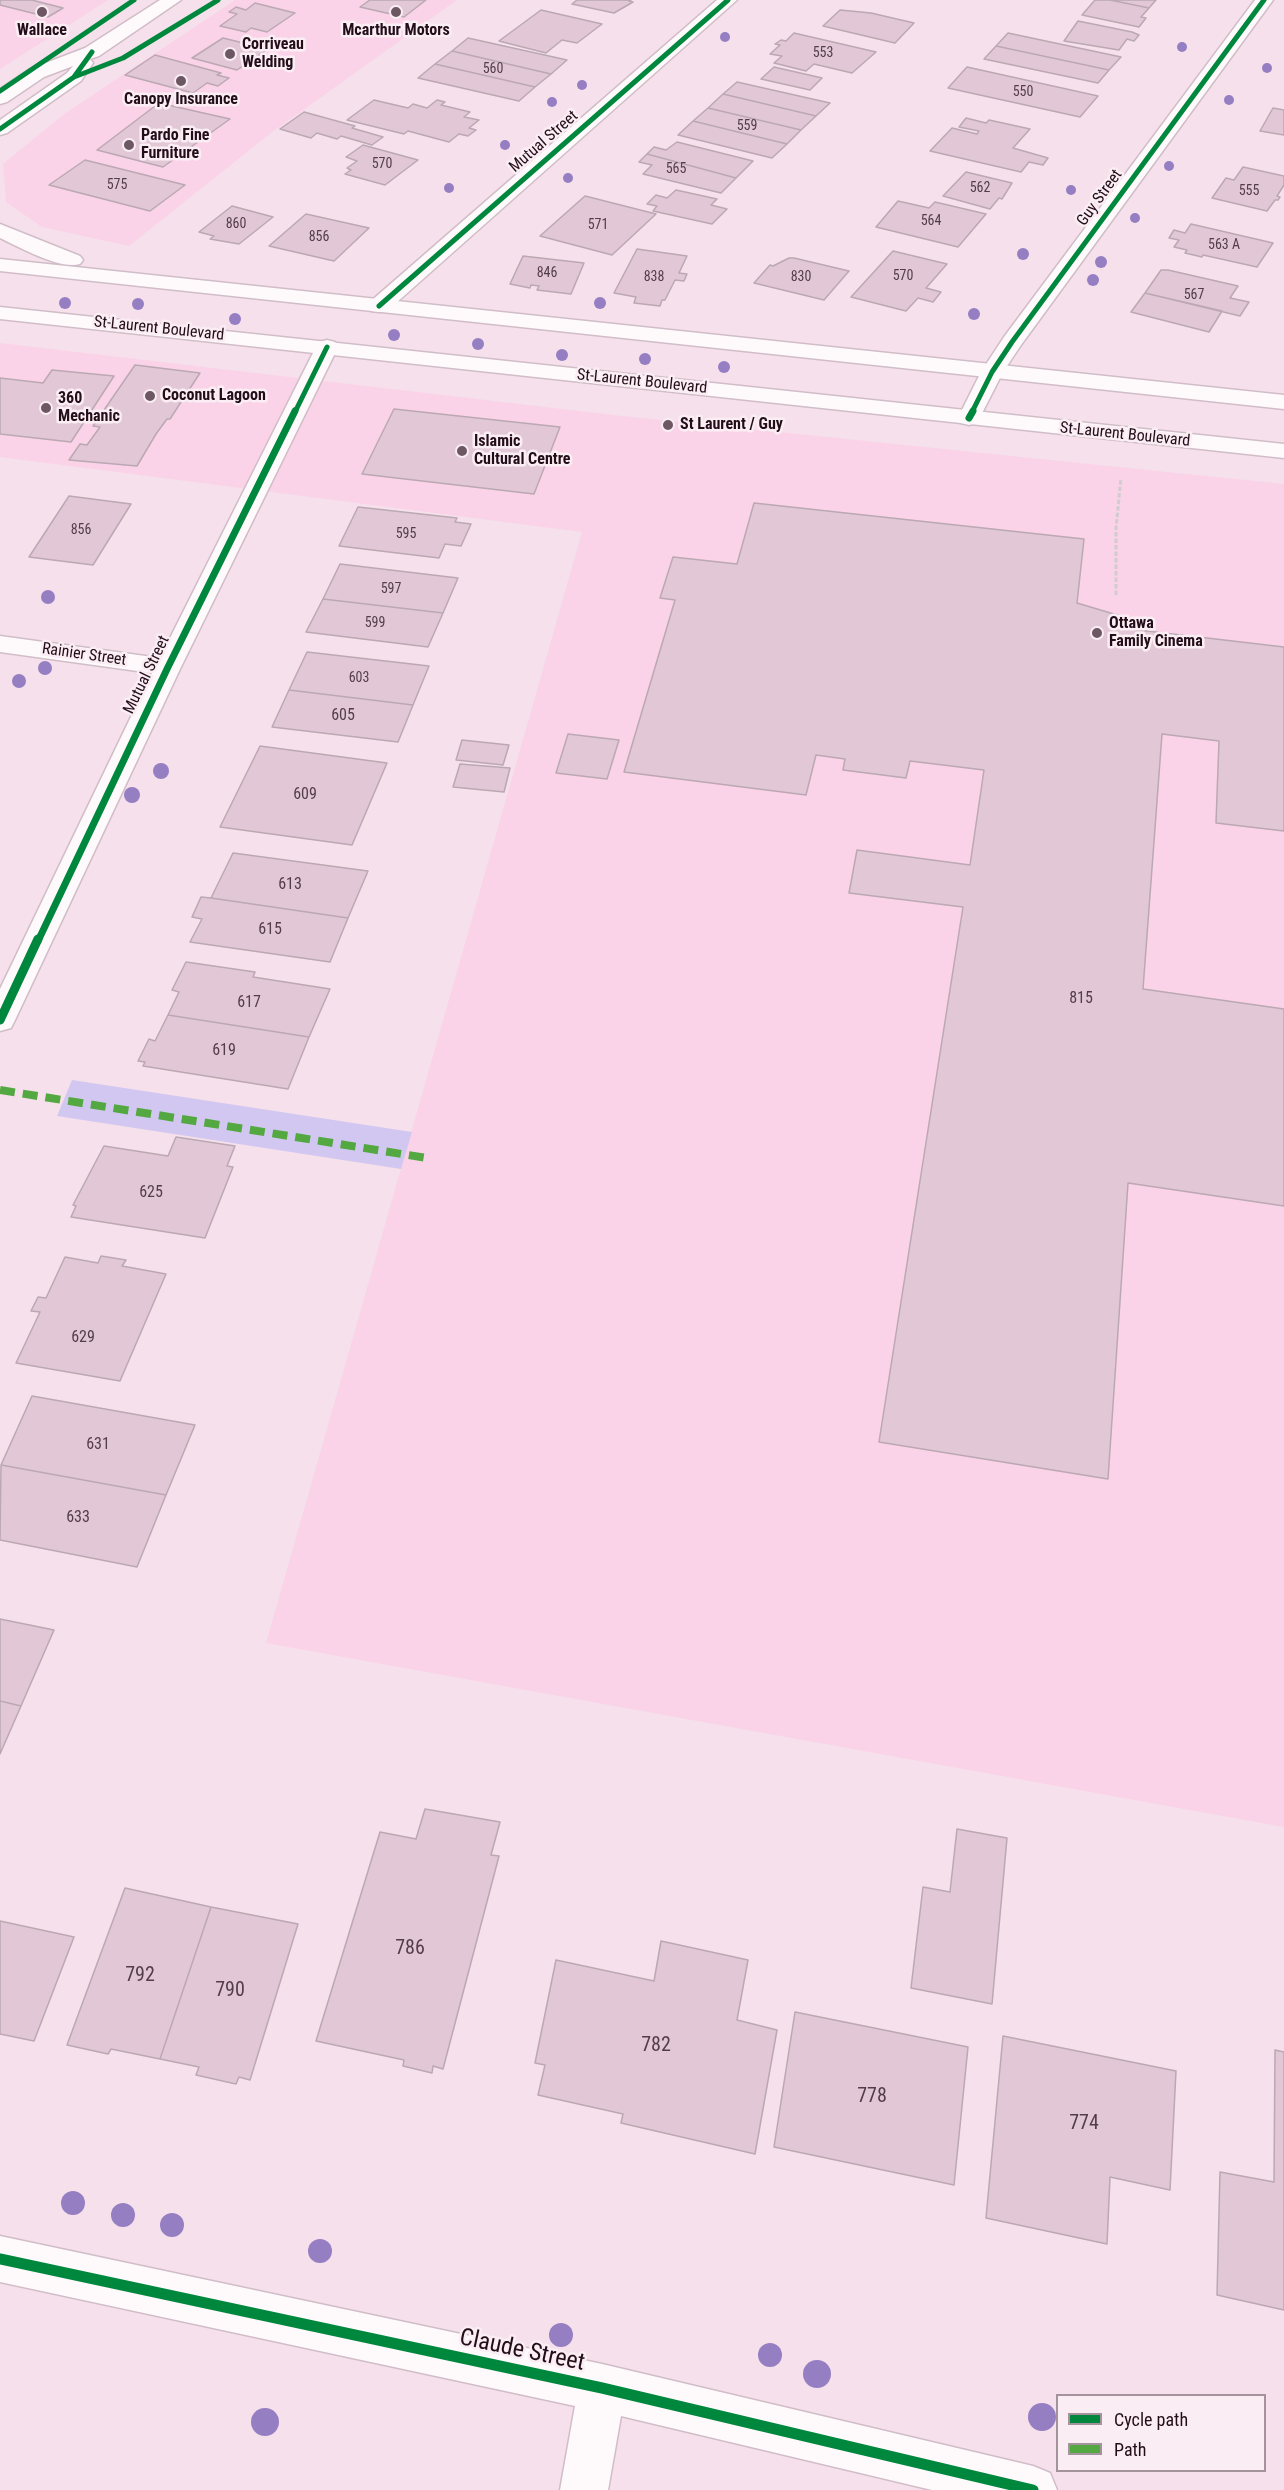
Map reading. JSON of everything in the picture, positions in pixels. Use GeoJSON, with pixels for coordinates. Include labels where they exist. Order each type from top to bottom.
{"type":"FeatureCollection","features":[{"type":"Feature","properties":{"kind":"street"},"geometry":{"type":"LineString","coordinates":[[0,98],[37,73],[92,52],[171,0]]}},
{"type":"Feature","properties":{"kind":"street","name":"Mutual Street"},"geometry":{"type":"LineString","coordinates":[[380,306],[728,0]]}},
{"type":"Feature","properties":{"kind":"street","name":"Guy Street"},"geometry":{"type":"LineString","coordinates":[[969,418],[992,372],[1264,0]]}},
{"type":"Feature","properties":{"kind":"street"},"geometry":{"type":"LineString","coordinates":[[0,129],[74,77],[92,52]]}},
{"type":"Feature","properties":{"kind":"street"},"geometry":{"type":"LineString","coordinates":[[0,230],[38,248],[123,277]]}},
{"type":"Feature","properties":{"kind":"street"},"geometry":{"type":"LineString","coordinates":[[0,266],[123,277],[1284,402]]}},
{"type":"Feature","properties":{"kind":"street","name":"St-Laurent Boulevard"},"geometry":{"type":"LineString","coordinates":[[0,313],[1284,451]]}},
{"type":"Feature","properties":{"kind":"street","name":"Mutual Street"},"geometry":{"type":"LineString","coordinates":[[0,1020],[168,667],[327,347]]}},
{"type":"Feature","properties":{"kind":"street","name":"Rainier Street"},"geometry":{"type":"LineString","coordinates":[[0,644],[168,667]]}},
{"type":"Feature","properties":{"kind":"street","name":"Claude Street"},"geometry":{"type":"LineString","coordinates":[[0,2259],[602,2388],[1033,2490]]}},
{"type":"Feature","properties":{"kind":"street"},"geometry":{"type":"LineString","coordinates":[[584,2490],[602,2388]]}},
{"type":"Feature","properties":{"kind":"path"},"geometry":{"type":"LineString","coordinates":[[1116,595],[1116,528],[1121,476]]}},
{"type":"Feature","properties":{"kind":"shaded area"},"geometry":{"type":"Polygon","coordinates":[[[0,0],[108,0],[0,69],[0,0]]]}},
{"type":"Feature","properties":{"kind":"shaded area"},"geometry":{"type":"Polygon","coordinates":[[[235,0],[457,0],[271,133],[129,246],[42,227],[6,202],[3,164],[64,114],[235,0]]]}},
{"type":"Feature","properties":{"kind":"shaded area"},"geometry":{"type":"Polygon","coordinates":[[[0,343],[613,415],[1284,484],[1284,1827],[266,1643],[582,532],[0,457],[0,343]]]}},
{"type":"Feature","properties":{"kind":"shaded area"},"geometry":{"type":"Polygon","coordinates":[[[72,1080],[412,1132],[401,1169],[57,1116],[72,1080]]]}},
{"type":"Feature","properties":{"kind":"building","name":"Wallace"},"geometry":{"type":"Polygon","coordinates":[[[0,0],[32,0],[63,8],[48,17],[0,5],[0,0]]]}},
{"type":"Feature","properties":{"kind":"building","name":"Mcarthur Motors"},"geometry":{"type":"Polygon","coordinates":[[[370,0],[426,0],[404,17],[360,7],[370,0]]]}},
{"type":"Feature","properties":{"kind":"building"},"geometry":{"type":"Polygon","coordinates":[[[577,0],[631,0],[629,1],[633,2],[614,13],[572,4],[577,0]]]}},
{"type":"Feature","properties":{"kind":"building"},"geometry":{"type":"Polygon","coordinates":[[[1095,0],[1110,0],[1149,8],[1141,17],[1146,18],[1139,27],[1082,15],[1095,0]]]}},
{"type":"Feature","properties":{"kind":"building"},"geometry":{"type":"Polygon","coordinates":[[[1110,0],[1156,0],[1149,8],[1110,0]]]}},
{"type":"Feature","properties":{"kind":"building"},"geometry":{"type":"Polygon","coordinates":[[[255,3],[295,13],[267,32],[251,28],[246,32],[220,26],[237,14],[229,12],[236,7],[246,10],[255,3]]]}},
{"type":"Feature","properties":{"kind":"building"},"geometry":{"type":"Polygon","coordinates":[[[541,10],[602,24],[577,43],[562,40],[546,53],[499,41],[541,10]]]}},
{"type":"Feature","properties":{"kind":"building"},"geometry":{"type":"Polygon","coordinates":[[[840,10],[871,13],[914,23],[895,43],[823,26],[840,10]]]}},
{"type":"Feature","properties":{"kind":"building"},"geometry":{"type":"Polygon","coordinates":[[[1078,21],[1139,35],[1134,41],[1127,39],[1119,50],[1064,41],[1078,21]]]}},
{"type":"Feature","properties":{"kind":"building"},"geometry":{"type":"Polygon","coordinates":[[[794,33],[876,52],[852,73],[814,64],[806,71],[774,63],[782,56],[770,54],[780,45],[775,44],[781,40],[786,41],[794,33]]]}},
{"type":"Feature","properties":{"kind":"building"},"geometry":{"type":"Polygon","coordinates":[[[1008,33],[1121,57],[1109,70],[996,46],[1008,33]]]}},
{"type":"Feature","properties":{"kind":"building","name":"Corriveau Welding"},"geometry":{"type":"Polygon","coordinates":[[[223,38],[268,49],[237,70],[192,58],[223,38]]]}},
{"type":"Feature","properties":{"kind":"building"},"geometry":{"type":"Polygon","coordinates":[[[468,38],[567,60],[551,74],[452,51],[468,38]]]}},
{"type":"Feature","properties":{"kind":"building"},"geometry":{"type":"Polygon","coordinates":[[[996,46],[1109,70],[1098,83],[984,59],[996,46]]]}},
{"type":"Feature","properties":{"kind":"building"},"geometry":{"type":"Polygon","coordinates":[[[452,51],[551,74],[535,87],[435,64],[452,51]]]}},
{"type":"Feature","properties":{"kind":"building"},"geometry":{"type":"Polygon","coordinates":[[[155,55],[221,73],[217,75],[229,78],[218,86],[207,83],[193,93],[125,75],[155,55]]]}},
{"type":"Feature","properties":{"kind":"building"},"geometry":{"type":"Polygon","coordinates":[[[435,64],[535,87],[519,101],[418,78],[435,64]]]}},
{"type":"Feature","properties":{"kind":"building"},"geometry":{"type":"Polygon","coordinates":[[[774,67],[822,78],[810,90],[761,79],[774,67]]]}},
{"type":"Feature","properties":{"kind":"building"},"geometry":{"type":"Polygon","coordinates":[[[967,67],[1098,96],[1080,117],[948,88],[967,67]]]}},
{"type":"Feature","properties":{"kind":"building"},"geometry":{"type":"Polygon","coordinates":[[[737,82],[830,103],[816,116],[723,94],[737,82]]]}},
{"type":"Feature","properties":{"kind":"building"},"geometry":{"type":"Polygon","coordinates":[[[723,94],[816,116],[801,130],[708,108],[723,94]]]}},
{"type":"Feature","properties":{"kind":"building"},"geometry":{"type":"Polygon","coordinates":[[[374,100],[408,108],[413,104],[427,108],[437,100],[445,102],[441,105],[470,112],[464,117],[479,120],[469,128],[476,130],[468,136],[459,134],[449,142],[408,131],[404,134],[347,120],[374,100]]]}},
{"type":"Feature","properties":{"kind":"building"},"geometry":{"type":"Polygon","coordinates":[[[159,103],[230,119],[163,167],[97,150],[159,103]]]}},
{"type":"Feature","properties":{"kind":"building"},"geometry":{"type":"Polygon","coordinates":[[[708,108],[801,130],[787,144],[693,121],[708,108]]]}},
{"type":"Feature","properties":{"kind":"building"},"geometry":{"type":"Polygon","coordinates":[[[1273,108],[1284,110],[1284,135],[1260,131],[1273,108]]]}},
{"type":"Feature","properties":{"kind":"building"},"geometry":{"type":"Polygon","coordinates":[[[304,112],[355,126],[352,128],[383,137],[372,145],[341,136],[337,139],[317,133],[311,138],[280,129],[304,112]]]}},
{"type":"Feature","properties":{"kind":"building"},"geometry":{"type":"Polygon","coordinates":[[[966,118],[986,123],[989,120],[1030,129],[1013,148],[1048,158],[1043,165],[1029,162],[1021,172],[930,151],[952,128],[977,134],[979,131],[959,127],[966,118]]]}},
{"type":"Feature","properties":{"kind":"building"},"geometry":{"type":"Polygon","coordinates":[[[693,121],[787,144],[772,158],[678,135],[693,121]]]}},
{"type":"Feature","properties":{"kind":"building"},"geometry":{"type":"Polygon","coordinates":[[[677,142],[753,161],[736,178],[647,154],[654,147],[666,150],[677,142]]]}},
{"type":"Feature","properties":{"kind":"building"},"geometry":{"type":"Polygon","coordinates":[[[363,145],[418,160],[385,185],[345,174],[351,170],[347,168],[357,161],[346,157],[363,145]]]}},
{"type":"Feature","properties":{"kind":"building"},"geometry":{"type":"Polygon","coordinates":[[[647,154],[736,178],[721,193],[643,174],[652,165],[639,162],[647,154]]]}},
{"type":"Feature","properties":{"kind":"building"},"geometry":{"type":"Polygon","coordinates":[[[85,160],[185,185],[150,211],[49,185],[85,160]]]}},
{"type":"Feature","properties":{"kind":"building"},"geometry":{"type":"Polygon","coordinates":[[[1243,167],[1284,176],[1284,185],[1277,196],[1280,197],[1267,211],[1212,198],[1226,178],[1234,180],[1243,167]]]}},
{"type":"Feature","properties":{"kind":"building"},"geometry":{"type":"Polygon","coordinates":[[[966,172],[1012,183],[1002,199],[999,198],[990,209],[943,196],[966,172]]]}},
{"type":"Feature","properties":{"kind":"building"},"geometry":{"type":"Polygon","coordinates":[[[676,190],[717,199],[711,205],[727,209],[712,224],[653,211],[657,206],[647,204],[656,195],[667,198],[676,190]]]}},
{"type":"Feature","properties":{"kind":"building"},"geometry":{"type":"Polygon","coordinates":[[[585,196],[656,214],[612,255],[540,236],[585,196]]]}},
{"type":"Feature","properties":{"kind":"building"},"geometry":{"type":"Polygon","coordinates":[[[898,201],[929,208],[935,202],[986,214],[958,247],[876,227],[898,201]]]}},
{"type":"Feature","properties":{"kind":"building"},"geometry":{"type":"Polygon","coordinates":[[[232,206],[273,217],[239,244],[210,239],[214,236],[199,232],[232,206]]]}},
{"type":"Feature","properties":{"kind":"building"},"geometry":{"type":"Polygon","coordinates":[[[306,214],[369,228],[334,261],[269,246],[306,214]]]}},
{"type":"Feature","properties":{"kind":"building"},"geometry":{"type":"Polygon","coordinates":[[[1191,224],[1273,243],[1257,267],[1203,255],[1202,257],[1185,253],[1187,250],[1174,247],[1179,240],[1169,238],[1174,230],[1185,233],[1191,224]]]}},
{"type":"Feature","properties":{"kind":"building"},"geometry":{"type":"Polygon","coordinates":[[[637,249],[687,256],[679,273],[687,274],[684,281],[675,280],[660,306],[634,303],[636,297],[614,293],[637,249]]]}},
{"type":"Feature","properties":{"kind":"building"},"geometry":{"type":"Polygon","coordinates":[[[893,251],[947,264],[926,288],[941,292],[933,302],[918,298],[906,311],[851,297],[893,251]]]}},
{"type":"Feature","properties":{"kind":"building"},"geometry":{"type":"Polygon","coordinates":[[[523,256],[584,263],[571,294],[537,290],[539,286],[531,285],[530,288],[510,284],[523,256]]]}},
{"type":"Feature","properties":{"kind":"building"},"geometry":{"type":"Polygon","coordinates":[[[789,258],[849,271],[824,300],[754,283],[770,265],[773,266],[789,258]]]}},
{"type":"Feature","properties":{"kind":"building"},"geometry":{"type":"Polygon","coordinates":[[[1161,270],[1238,286],[1230,298],[1249,302],[1240,316],[1145,293],[1161,270]]]}},
{"type":"Feature","properties":{"kind":"building"},"geometry":{"type":"Polygon","coordinates":[[[1145,293],[1222,311],[1209,332],[1131,312],[1145,293]]]}},
{"type":"Feature","properties":{"kind":"building","name":"Coconut Lagoon"},"geometry":{"type":"Polygon","coordinates":[[[135,365],[200,373],[170,419],[167,419],[156,434],[137,466],[69,460],[80,444],[87,445],[100,427],[93,426],[135,365]]]}},
{"type":"Feature","properties":{"kind":"building","name":"360 Mechanic"},"geometry":{"type":"Polygon","coordinates":[[[52,370],[114,376],[71,442],[0,434],[0,378],[43,383],[52,370]]]}},
{"type":"Feature","properties":{"kind":"building","name":"Islamic Cultural Centre"},"geometry":{"type":"Polygon","coordinates":[[[394,409],[560,427],[534,494],[362,474],[394,409]]]}},
{"type":"Feature","properties":{"kind":"building"},"geometry":{"type":"Polygon","coordinates":[[[69,496],[131,504],[93,565],[29,557],[69,496]]]}},
{"type":"Feature","properties":{"kind":"building"},"geometry":{"type":"Polygon","coordinates":[[[754,503],[1084,539],[1077,603],[1134,620],[1130,629],[1284,647],[1284,831],[1216,823],[1219,741],[1162,734],[1143,989],[1284,1009],[1284,1206],[1128,1183],[1108,1479],[879,1442],[963,907],[849,893],[857,850],[970,865],[984,770],[910,761],[906,778],[843,770],[845,759],[816,755],[806,795],[624,772],[675,600],[660,598],[673,557],[737,564],[754,503]]]}},
{"type":"Feature","properties":{"kind":"building"},"geometry":{"type":"Polygon","coordinates":[[[358,507],[457,518],[455,522],[471,524],[461,546],[445,544],[439,558],[339,546],[358,507]]]}},
{"type":"Feature","properties":{"kind":"building"},"geometry":{"type":"Polygon","coordinates":[[[340,564],[458,578],[443,613],[323,599],[340,564]]]}},
{"type":"Feature","properties":{"kind":"building"},"geometry":{"type":"Polygon","coordinates":[[[323,599],[443,613],[428,647],[306,632],[323,599]]]}},
{"type":"Feature","properties":{"kind":"building"},"geometry":{"type":"Polygon","coordinates":[[[307,652],[429,666],[413,705],[289,690],[307,652]]]}},
{"type":"Feature","properties":{"kind":"building"},"geometry":{"type":"Polygon","coordinates":[[[289,690],[413,705],[398,742],[272,727],[289,690]]]}},
{"type":"Feature","properties":{"kind":"building"},"geometry":{"type":"Polygon","coordinates":[[[568,734],[619,740],[607,779],[556,773],[568,734]]]}},
{"type":"Feature","properties":{"kind":"building"},"geometry":{"type":"Polygon","coordinates":[[[462,740],[509,745],[503,765],[456,760],[462,740]]]}},
{"type":"Feature","properties":{"kind":"building"},"geometry":{"type":"Polygon","coordinates":[[[260,746],[387,763],[352,845],[220,827],[260,746]]]}},
{"type":"Feature","properties":{"kind":"building"},"geometry":{"type":"Polygon","coordinates":[[[460,764],[510,768],[504,792],[453,787],[460,764]]]}},
{"type":"Feature","properties":{"kind":"building"},"geometry":{"type":"Polygon","coordinates":[[[233,853],[368,871],[348,918],[211,898],[233,853]]]}},
{"type":"Feature","properties":{"kind":"building"},"geometry":{"type":"Polygon","coordinates":[[[201,897],[348,918],[330,962],[190,942],[202,919],[192,917],[201,897]]]}},
{"type":"Feature","properties":{"kind":"building"},"geometry":{"type":"Polygon","coordinates":[[[186,962],[255,972],[253,977],[330,989],[309,1037],[168,1015],[179,992],[172,990],[186,962]]]}},
{"type":"Feature","properties":{"kind":"building"},"geometry":{"type":"Polygon","coordinates":[[[168,1015],[309,1037],[288,1089],[143,1066],[145,1062],[138,1061],[149,1039],[155,1041],[168,1015]]]}},
{"type":"Feature","properties":{"kind":"building"},"geometry":{"type":"Polygon","coordinates":[[[176,1137],[235,1146],[227,1166],[233,1167],[205,1238],[71,1217],[76,1206],[73,1205],[104,1146],[168,1156],[176,1137]]]}},
{"type":"Feature","properties":{"kind":"building"},"geometry":{"type":"Polygon","coordinates":[[[101,1256],[126,1260],[122,1266],[166,1274],[120,1381],[16,1363],[40,1312],[31,1311],[38,1297],[46,1298],[65,1257],[98,1263],[101,1256]]]}},
{"type":"Feature","properties":{"kind":"building"},"geometry":{"type":"Polygon","coordinates":[[[32,1396],[195,1425],[166,1495],[1,1465],[32,1396]]]}},
{"type":"Feature","properties":{"kind":"building"},"geometry":{"type":"Polygon","coordinates":[[[1,1465],[166,1495],[137,1567],[0,1540],[1,1465]]]}},
{"type":"Feature","properties":{"kind":"building"},"geometry":{"type":"Polygon","coordinates":[[[0,1619],[54,1630],[21,1706],[0,1701],[0,1619]]]}},
{"type":"Feature","properties":{"kind":"building"},"geometry":{"type":"Polygon","coordinates":[[[0,1701],[21,1706],[0,1754],[0,1701]]]}},
{"type":"Feature","properties":{"kind":"building"},"geometry":{"type":"Polygon","coordinates":[[[425,1809],[500,1822],[491,1855],[499,1856],[443,2069],[433,2066],[432,2073],[403,2066],[404,2060],[316,2041],[380,1832],[416,1839],[425,1809]]]}},
{"type":"Feature","properties":{"kind":"building"},"geometry":{"type":"Polygon","coordinates":[[[957,1829],[1007,1838],[992,2004],[911,1988],[923,1887],[950,1892],[957,1829]]]}},
{"type":"Feature","properties":{"kind":"building"},"geometry":{"type":"Polygon","coordinates":[[[125,1888],[211,1907],[160,2059],[111,2049],[108,2054],[67,2045],[125,1888]]]}},
{"type":"Feature","properties":{"kind":"building"},"geometry":{"type":"Polygon","coordinates":[[[211,1907],[298,1924],[250,2080],[239,2077],[236,2084],[196,2075],[199,2067],[160,2059],[211,1907]]]}},
{"type":"Feature","properties":{"kind":"building"},"geometry":{"type":"Polygon","coordinates":[[[0,1921],[74,1937],[34,2041],[0,2034],[0,1921]]]}},
{"type":"Feature","properties":{"kind":"building"},"geometry":{"type":"Polygon","coordinates":[[[661,1941],[748,1960],[737,2020],[777,2030],[755,2154],[621,2123],[623,2114],[538,2095],[545,2065],[535,2063],[556,1960],[654,1981],[661,1941]]]}},
{"type":"Feature","properties":{"kind":"building"},"geometry":{"type":"Polygon","coordinates":[[[795,2012],[968,2047],[954,2185],[774,2147],[795,2012]]]}},
{"type":"Feature","properties":{"kind":"building"},"geometry":{"type":"Polygon","coordinates":[[[1003,2036],[1176,2071],[1170,2190],[1110,2177],[1107,2244],[986,2218],[1003,2036]]]}},
{"type":"Feature","properties":{"kind":"building"},"geometry":{"type":"Polygon","coordinates":[[[1275,2050],[1284,2052],[1284,2310],[1217,2295],[1220,2172],[1274,2182],[1275,2050]]]}},
{"type":"Feature","properties":{"kind":"marked path"},"geometry":{"type":"LineString","coordinates":[[0,1090],[427,1158]]}},
{"type":"Feature","properties":{"kind":"cycle path"},"geometry":{"type":"LineString","coordinates":[[0,91],[134,0]]}},
{"type":"Feature","properties":{"kind":"cycle path"},"geometry":{"type":"LineString","coordinates":[[74,77],[123,58],[218,0]]}},
{"type":"Feature","properties":{"kind":"cycle path"},"geometry":{"type":"LineString","coordinates":[[379,306],[728,0]]}},
{"type":"Feature","properties":{"kind":"cycle path"},"geometry":{"type":"LineString","coordinates":[[969,418],[992,372],[1012,342],[1264,0]]}},
{"type":"Feature","properties":{"kind":"cycle path"},"geometry":{"type":"LineString","coordinates":[[0,129],[74,77],[92,52]]}},
{"type":"Feature","properties":{"kind":"cycle path"},"geometry":{"type":"LineString","coordinates":[[0,1020],[168,667],[327,347]]}},
{"type":"Feature","properties":{"kind":"cycle path"},"geometry":{"type":"LineString","coordinates":[[0,2259],[602,2388],[1033,2490]]}},
{"type":"Feature","properties":{"kind":"place","name":"Wallace"},"geometry":{"type":"Point","coordinates":[42,12]}},
{"type":"Feature","properties":{"kind":"place","name":"Mcarthur Motors"},"geometry":{"type":"Point","coordinates":[396,12]}},
{"type":"Feature","properties":{"kind":"place","name":"Corriveau Welding"},"geometry":{"type":"Point","coordinates":[230,54]}},
{"type":"Feature","properties":{"kind":"place","name":"Canopy Insurance"},"geometry":{"type":"Point","coordinates":[181,81]}},
{"type":"Feature","properties":{"kind":"place","name":"Pardo Fine Furniture"},"geometry":{"type":"Point","coordinates":[129,145]}},
{"type":"Feature","properties":{"kind":"place","name":"Coconut Lagoon"},"geometry":{"type":"Point","coordinates":[150,396]}},
{"type":"Feature","properties":{"kind":"place","name":"360 Mechanic"},"geometry":{"type":"Point","coordinates":[46,408]}},
{"type":"Feature","properties":{"kind":"place","name":"St Laurent / Guy"},"geometry":{"type":"Point","coordinates":[668,425]}},
{"type":"Feature","properties":{"kind":"place","name":"Islamic Cultural Centre"},"geometry":{"type":"Point","coordinates":[462,451]}},
{"type":"Feature","properties":{"kind":"place","name":"Ottawa Family Cinema"},"geometry":{"type":"Point","coordinates":[1097,633]}}]}
